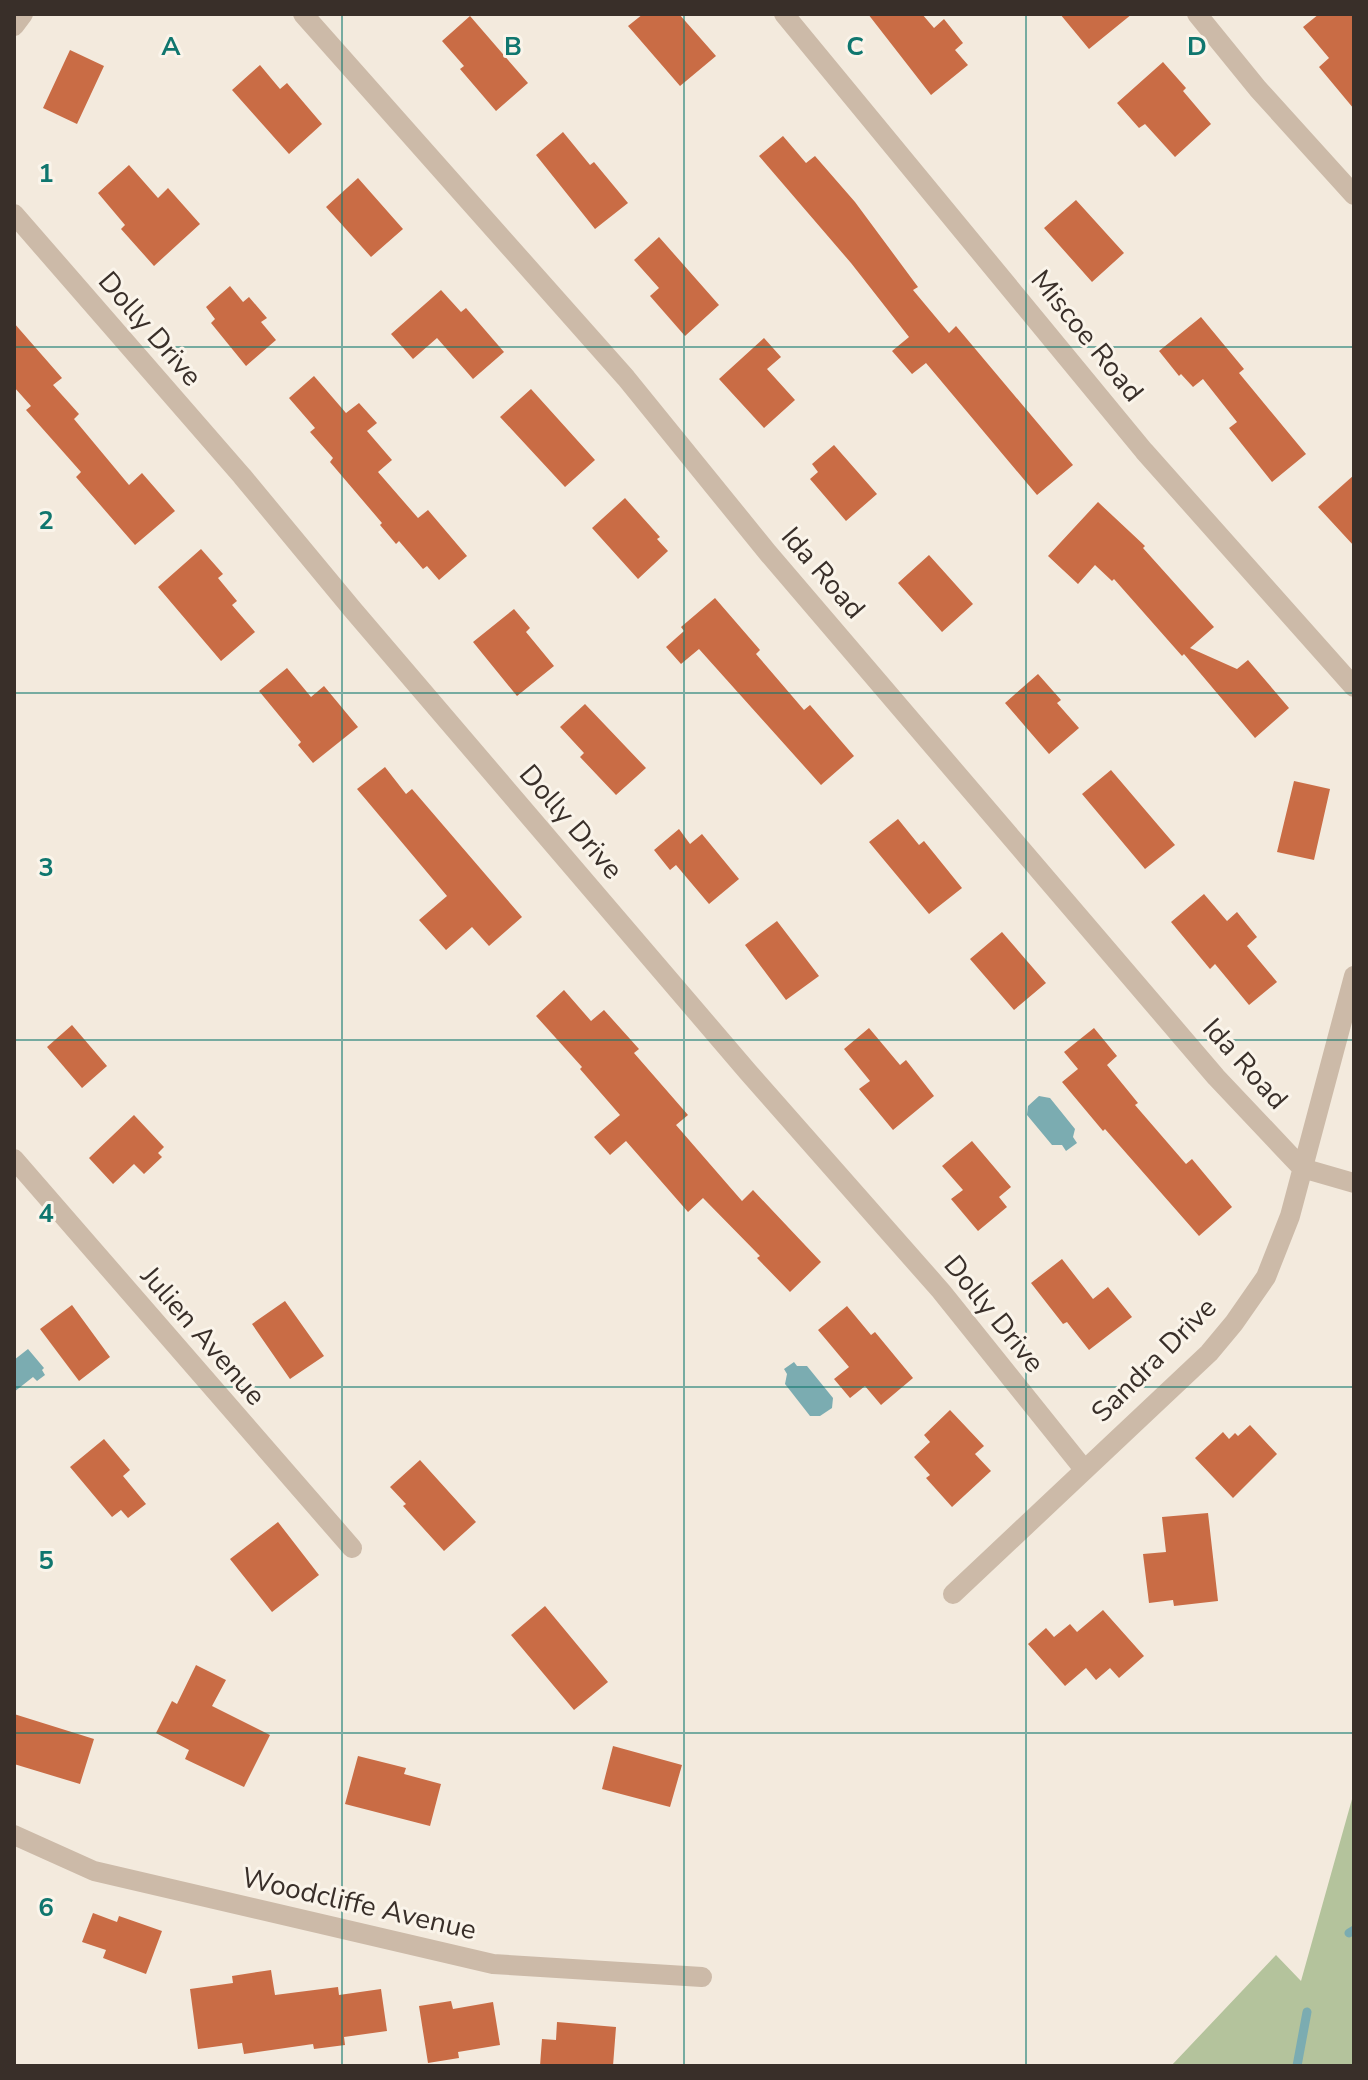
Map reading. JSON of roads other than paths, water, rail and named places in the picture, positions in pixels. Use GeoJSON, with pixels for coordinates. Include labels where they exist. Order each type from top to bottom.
{"type":"FeatureCollection","features":[{"type":"Feature","properties":{"kind":"street"},"geometry":{"type":"LineString","coordinates":[[14,26],[23,14]]}},
{"type":"Feature","properties":{"kind":"street","name":"Ida Road"},"geometry":{"type":"LineString","coordinates":[[303,14],[626,378],[768,553],[1216,1077],[1302,1168]]}},
{"type":"Feature","properties":{"kind":"street","name":"Miscoe Road"},"geometry":{"type":"LineString","coordinates":[[784,14],[1144,451],[1354,687]]}},
{"type":"Feature","properties":{"kind":"street"},"geometry":{"type":"LineString","coordinates":[[1197,14],[1258,89],[1354,195]]}},
{"type":"Feature","properties":{"kind":"street","name":"Dolly Drive"},"geometry":{"type":"LineString","coordinates":[[14,214],[242,476],[748,1072],[941,1291],[1083,1468]]}},
{"type":"Feature","properties":{"kind":"street","name":"Sandra Drive"},"geometry":{"type":"LineString","coordinates":[[953,1594],[1083,1468],[1209,1353],[1266,1277],[1290,1216],[1354,976]]}},
{"type":"Feature","properties":{"kind":"street","name":"Julien Avenue"},"geometry":{"type":"LineString","coordinates":[[14,1159],[352,1548]]}},
{"type":"Feature","properties":{"kind":"street"},"geometry":{"type":"LineString","coordinates":[[1302,1168],[1354,1183]]}},
{"type":"Feature","properties":{"kind":"street","name":"Woodcliffe Avenue"},"geometry":{"type":"LineString","coordinates":[[14,1835],[94,1871],[493,1964],[702,1977]]}},
{"type":"Feature","properties":{"kind":"water"},"geometry":{"type":"Polygon","coordinates":[[[1039,1096],[1050,1098],[1075,1129],[1073,1137],[1077,1143],[1066,1151],[1062,1145],[1052,1145],[1027,1115],[1028,1106],[1039,1096]]]}},
{"type":"Feature","properties":{"kind":"water"},"geometry":{"type":"Polygon","coordinates":[[[28,1349],[44,1368],[45,1375],[37,1381],[33,1377],[14,1392],[14,1360],[28,1349]]]}},
{"type":"Feature","properties":{"kind":"water"},"geometry":{"type":"Polygon","coordinates":[[[794,1362],[797,1366],[807,1366],[833,1398],[832,1408],[820,1416],[810,1416],[785,1384],[787,1374],[784,1369],[794,1362]]]}},
{"type":"Feature","properties":{"kind":"waterway"},"geometry":{"type":"LineString","coordinates":[[1349,1933],[1354,1930]]}},
{"type":"Feature","properties":{"kind":"waterway"},"geometry":{"type":"LineString","coordinates":[[1297,2066],[1307,2012]]}}]}
